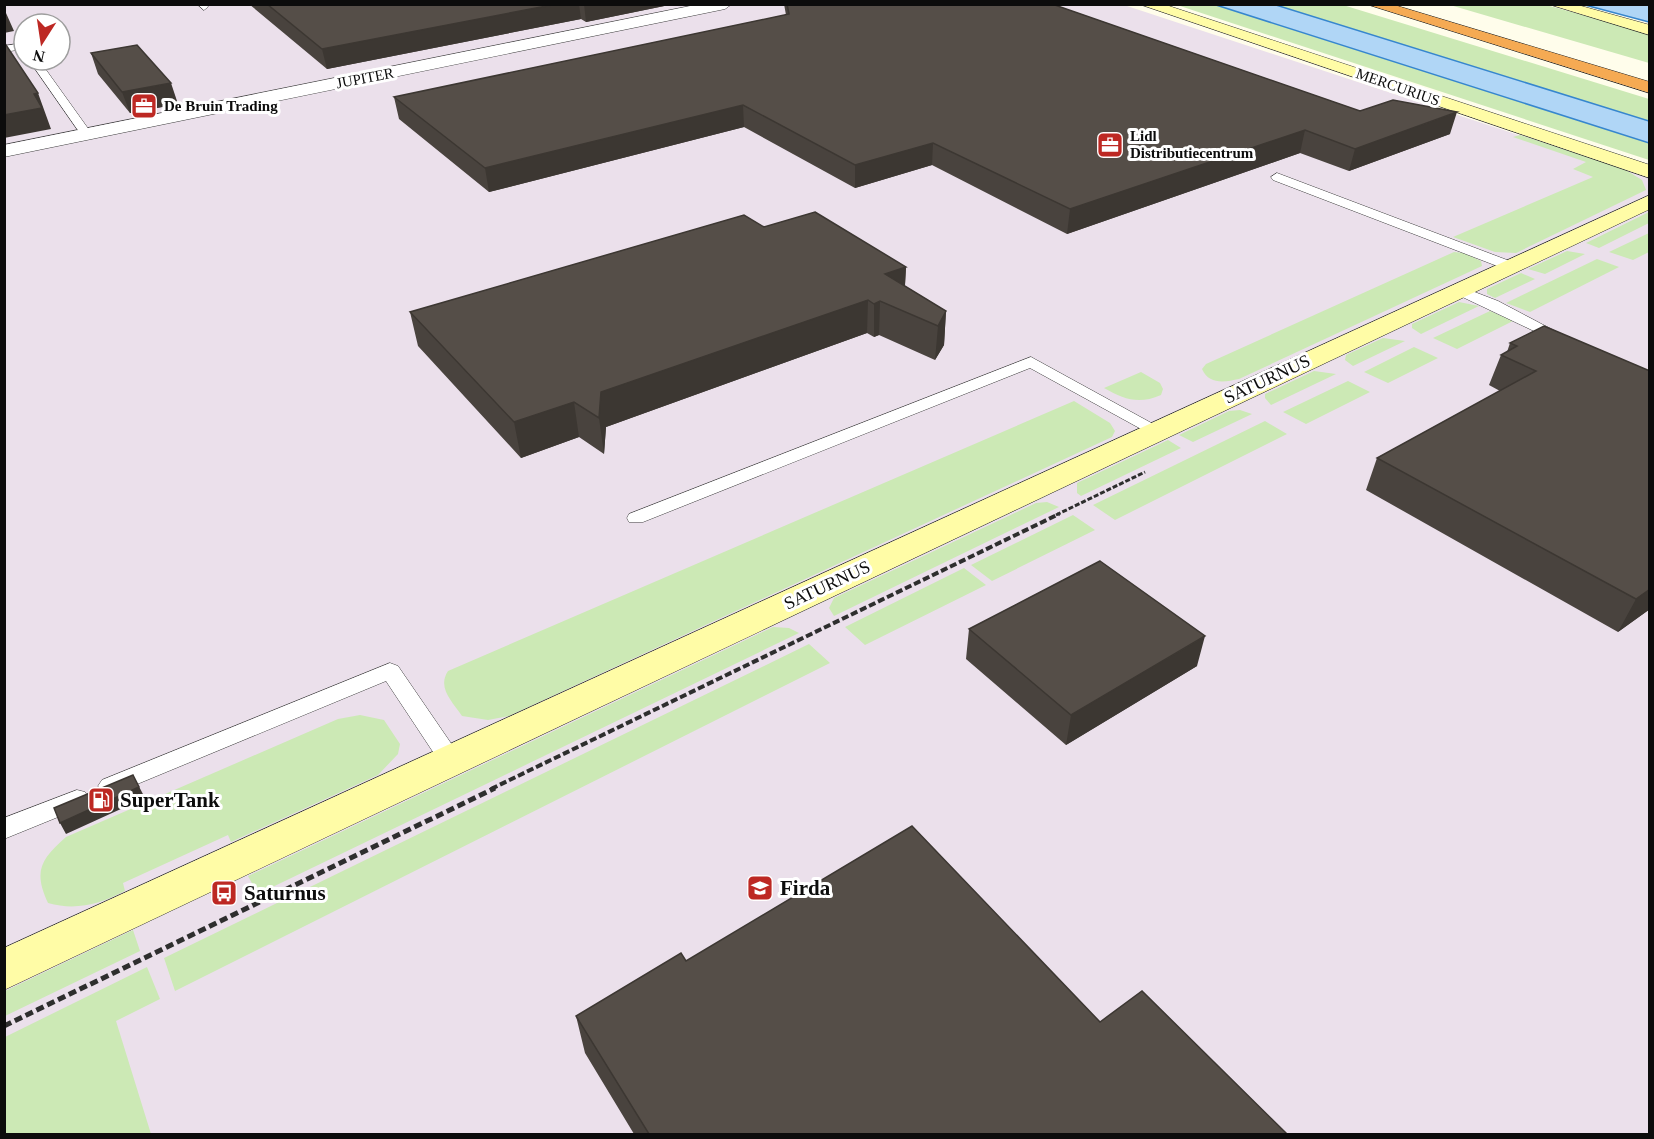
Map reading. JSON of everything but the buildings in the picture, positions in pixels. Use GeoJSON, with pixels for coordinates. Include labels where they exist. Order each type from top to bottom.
{"type":"FeatureCollection","features":[{"type":"Feature","properties":{"kind":"highway"},"geometry":{"type":"LineString","coordinates":[[1372,4],[1650,88]]}},
{"type":"Feature","properties":{"kind":"highway"},"geometry":{"type":"LineString","coordinates":[[1414,4],[1650,75]]}},
{"type":"Feature","properties":{"kind":"highway"},"geometry":{"type":"LineString","coordinates":[[1426,4],[1478,25]]}},
{"type":"Feature","properties":{"kind":"main road","name":"MERCURIUS"},"geometry":{"type":"LineString","coordinates":[[1146,4],[1300,53],[1650,172]]}},
{"type":"Feature","properties":{"kind":"main road"},"geometry":{"type":"LineString","coordinates":[[1555,4],[1650,30]]}},
{"type":"Feature","properties":{"kind":"main road","name":"SATURNUS"},"geometry":{"type":"LineString","coordinates":[[6,963],[451,761],[1650,201]]}},
{"type":"Feature","properties":{"kind":"street","name":"JUPITER"},"geometry":{"type":"LineString","coordinates":[[4,151],[725,4]]}},
{"type":"Feature","properties":{"kind":"lane"},"geometry":{"type":"LineString","coordinates":[[42,72],[86,134]]}},
{"type":"Feature","properties":{"kind":"lane"},"geometry":{"type":"LineString","coordinates":[[1277,177],[1510,266]]}},
{"type":"Feature","properties":{"kind":"lane"},"geometry":{"type":"LineString","coordinates":[[1459,290],[1573,343]]}},
{"type":"Feature","properties":{"kind":"lane"},"geometry":{"type":"LineString","coordinates":[[636,518],[1031,362],[1158,431]]}},
{"type":"Feature","properties":{"kind":"lane"},"geometry":{"type":"LineString","coordinates":[[4,829],[390,671],[451,761]]}},
{"type":"Feature","properties":{"kind":"path"},"geometry":{"type":"LineString","coordinates":[[4,1026],[1152,469]]}},
{"type":"Feature","properties":{"kind":"shaded area"},"geometry":{"type":"Polygon","coordinates":[[[5,5],[1124,5],[1649,178],[1649,1134],[5,1134],[5,5]]]}},
{"type":"Feature","properties":{"kind":"green space"},"geometry":{"type":"Polygon","coordinates":[[[1177,5],[1216,5],[1649,143],[1649,160],[1177,5]]]}},
{"type":"Feature","properties":{"kind":"green space"},"geometry":{"type":"Polygon","coordinates":[[[1276,5],[1343,5],[1649,99],[1649,121],[1276,5]]]}},
{"type":"Feature","properties":{"kind":"green space"},"geometry":{"type":"Polygon","coordinates":[[[1450,5],[1546,5],[1649,33],[1649,63],[1450,5]]]}},
{"type":"Feature","properties":{"kind":"green space"},"geometry":{"type":"Polygon","coordinates":[[[1520,135],[1624,169],[1642,180],[1646,190],[1516,253],[1495,252],[1453,237],[1593,177],[1573,169],[1586,162],[1513,137],[1520,135]]]}},
{"type":"Feature","properties":{"kind":"green space"},"geometry":{"type":"Polygon","coordinates":[[[1649,212],[1649,223],[1599,248],[1586,243],[1649,212]]]}},
{"type":"Feature","properties":{"kind":"green space"},"geometry":{"type":"Polygon","coordinates":[[[1649,233],[1649,252],[1633,260],[1609,252],[1649,233]]]}},
{"type":"Feature","properties":{"kind":"green space"},"geometry":{"type":"Polygon","coordinates":[[[1567,251],[1585,254],[1545,274],[1528,269],[1567,251]]]}},
{"type":"Feature","properties":{"kind":"green space"},"geometry":{"type":"Polygon","coordinates":[[[1454,252],[1464,253],[1481,261],[1482,266],[1239,379],[1213,380],[1202,369],[1206,364],[1454,252]]]}},
{"type":"Feature","properties":{"kind":"green space"},"geometry":{"type":"Polygon","coordinates":[[[1597,259],[1619,267],[1530,312],[1506,303],[1597,259]]]}},
{"type":"Feature","properties":{"kind":"green space"},"geometry":{"type":"Polygon","coordinates":[[[1521,273],[1535,279],[1495,298],[1487,294],[1487,289],[1521,273]]]}},
{"type":"Feature","properties":{"kind":"green space"},"geometry":{"type":"Polygon","coordinates":[[[1459,302],[1479,306],[1421,334],[1412,328],[1412,324],[1459,302]]]}},
{"type":"Feature","properties":{"kind":"green space"},"geometry":{"type":"Polygon","coordinates":[[[1490,311],[1513,321],[1457,349],[1433,338],[1490,311]]]}},
{"type":"Feature","properties":{"kind":"green space"},"geometry":{"type":"Polygon","coordinates":[[[1383,338],[1405,341],[1353,366],[1345,360],[1346,355],[1383,338]]]}},
{"type":"Feature","properties":{"kind":"green space"},"geometry":{"type":"Polygon","coordinates":[[[1414,347],[1438,358],[1388,383],[1364,372],[1414,347]]]}},
{"type":"Feature","properties":{"kind":"green space"},"geometry":{"type":"Polygon","coordinates":[[[1314,371],[1336,374],[1271,405],[1265,398],[1265,394],[1314,371]]]}},
{"type":"Feature","properties":{"kind":"green space"},"geometry":{"type":"Polygon","coordinates":[[[1141,372],[1160,383],[1163,389],[1161,395],[1138,400],[1118,395],[1104,388],[1141,372]]]}},
{"type":"Feature","properties":{"kind":"green space"},"geometry":{"type":"Polygon","coordinates":[[[1348,381],[1370,392],[1306,424],[1283,412],[1348,381]]]}},
{"type":"Feature","properties":{"kind":"green space"},"geometry":{"type":"Polygon","coordinates":[[[1074,401],[1110,423],[1115,431],[1112,437],[509,716],[488,720],[462,716],[447,694],[444,683],[448,671],[1074,401]]]}},
{"type":"Feature","properties":{"kind":"green space"},"geometry":{"type":"Polygon","coordinates":[[[1240,410],[1252,414],[1193,442],[1179,435],[1229,411],[1240,410]]]}},
{"type":"Feature","properties":{"kind":"green space"},"geometry":{"type":"Polygon","coordinates":[[[1265,421],[1287,434],[1115,520],[1093,505],[1265,421]]]}},
{"type":"Feature","properties":{"kind":"green space"},"geometry":{"type":"Polygon","coordinates":[[[1168,440],[1181,448],[1081,496],[1077,493],[1077,483],[1168,440]]]}},
{"type":"Feature","properties":{"kind":"green space"},"geometry":{"type":"Polygon","coordinates":[[[1047,502],[1059,507],[834,616],[829,608],[834,598],[1036,503],[1047,502]]]}},
{"type":"Feature","properties":{"kind":"green space"},"geometry":{"type":"Polygon","coordinates":[[[1073,515],[1095,530],[992,581],[971,565],[1073,515]]]}},
{"type":"Feature","properties":{"kind":"green space"},"geometry":{"type":"Polygon","coordinates":[[[964,568],[986,585],[865,645],[845,627],[964,568]]]}},
{"type":"Feature","properties":{"kind":"green space"},"geometry":{"type":"Polygon","coordinates":[[[773,627],[789,628],[799,633],[258,894],[248,876],[773,627]]]}},
{"type":"Feature","properties":{"kind":"green space"},"geometry":{"type":"Polygon","coordinates":[[[809,644],[830,663],[175,991],[164,958],[809,644]]]}},
{"type":"Feature","properties":{"kind":"green space"},"geometry":{"type":"Polygon","coordinates":[[[360,715],[384,720],[400,744],[398,754],[378,775],[231,842],[228,835],[123,883],[125,891],[106,899],[78,906],[48,903],[41,882],[42,866],[45,859],[66,837],[338,719],[360,715]]]}},
{"type":"Feature","properties":{"kind":"green space"},"geometry":{"type":"Polygon","coordinates":[[[133,930],[140,951],[5,1016],[5,991],[133,930]]]}},
{"type":"Feature","properties":{"kind":"green space"},"geometry":{"type":"Polygon","coordinates":[[[147,967],[160,999],[116,1021],[151,1134],[5,1134],[5,1037],[147,967]]]}},
{"type":"Feature","properties":{"kind":"water"},"geometry":{"type":"Polygon","coordinates":[[[1216,5],[1276,5],[1649,121],[1649,143],[1216,5]]]}},
{"type":"Feature","properties":{"kind":"water"},"geometry":{"type":"Polygon","coordinates":[[[1585,5],[1649,5],[1649,22],[1585,5]]]}},
{"type":"Feature","properties":{"kind":"place","name":"De Bruin Trading"},"geometry":{"type":"Point","coordinates":[144,106]}},
{"type":"Feature","properties":{"kind":"place","name":"Lidl Distributiecentrum"},"geometry":{"type":"Point","coordinates":[1110,145]}},
{"type":"Feature","properties":{"kind":"place","name":"SuperTank"},"geometry":{"type":"Point","coordinates":[101,800]}},
{"type":"Feature","properties":{"kind":"place","name":"Firda"},"geometry":{"type":"Point","coordinates":[760,888]}},
{"type":"Feature","properties":{"kind":"place","name":"Saturnus"},"geometry":{"type":"Point","coordinates":[224,893]}}]}
